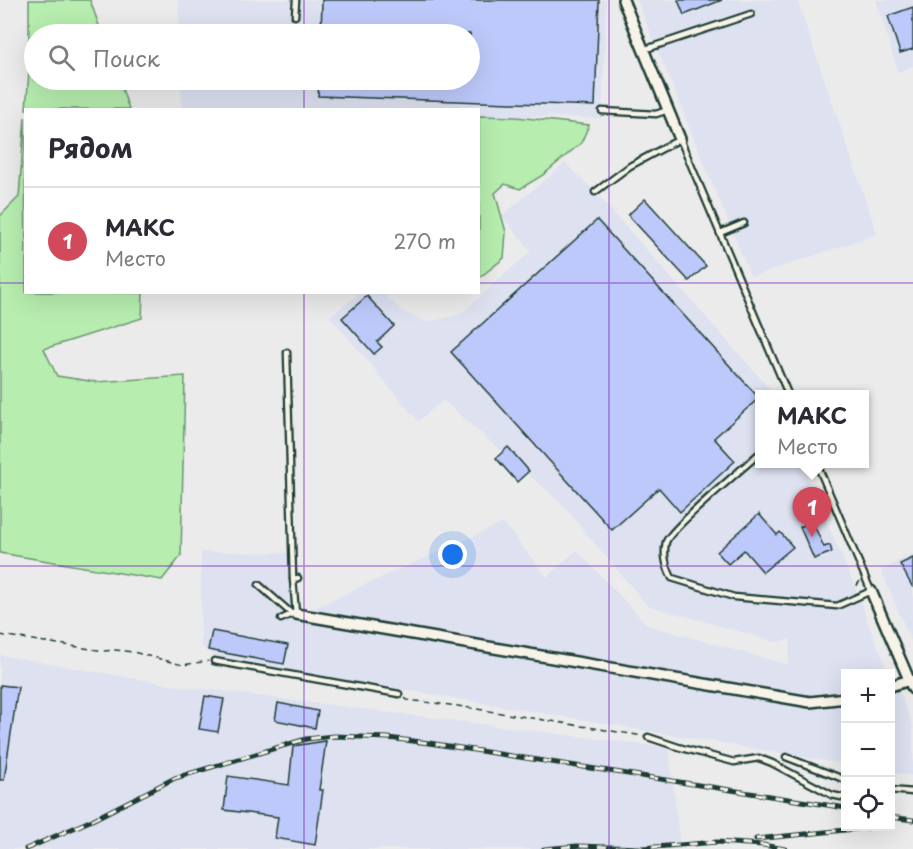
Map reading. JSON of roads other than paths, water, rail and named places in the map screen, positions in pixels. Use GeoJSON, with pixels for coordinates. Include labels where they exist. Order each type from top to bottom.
{"type":"FeatureCollection","features":[{"type":"Feature","properties":{"kind":"street"},"geometry":{"type":"LineString","coordinates":[[623,0],[680,139]]}},
{"type":"Feature","properties":{"kind":"street"},"geometry":{"type":"LineString","coordinates":[[871,591],[911,685],[895,686]]}},
{"type":"Feature","properties":{"kind":"street"},"geometry":{"type":"LineString","coordinates":[[294,614],[810,702],[841,699]]}},
{"type":"Feature","properties":{"kind":"lane"},"geometry":{"type":"LineString","coordinates":[[296,0],[296,16]]}},
{"type":"Feature","properties":{"kind":"lane"},"geometry":{"type":"LineString","coordinates":[[643,50],[751,14]]}},
{"type":"Feature","properties":{"kind":"lane"},"geometry":{"type":"LineString","coordinates":[[602,111],[656,114],[669,110]]}},
{"type":"Feature","properties":{"kind":"lane"},"geometry":{"type":"LineString","coordinates":[[595,192],[630,166],[680,139],[786,390]]}},
{"type":"Feature","properties":{"kind":"lane"},"geometry":{"type":"LineString","coordinates":[[720,233],[744,223]]}},
{"type":"Feature","properties":{"kind":"lane"},"geometry":{"type":"LineString","coordinates":[[288,352],[296,579],[294,614]]}},
{"type":"Feature","properties":{"kind":"lane"},"geometry":{"type":"LineString","coordinates":[[755,457],[666,540],[665,562],[672,578],[734,597],[837,606],[871,591],[819,468]]}},
{"type":"Feature","properties":{"kind":"lane"},"geometry":{"type":"LineString","coordinates":[[259,585],[294,614]]}},
{"type":"Feature","properties":{"kind":"lane"},"geometry":{"type":"LineString","coordinates":[[281,619],[294,614]]}},
{"type":"Feature","properties":{"kind":"lane"},"geometry":{"type":"LineString","coordinates":[[214,661],[399,694]]}},
{"type":"Feature","properties":{"kind":"lane"},"geometry":{"type":"LineString","coordinates":[[648,737],[735,762],[759,758],[832,795],[841,797]]}},
{"type":"Feature","properties":{"kind":"lane"},"geometry":{"type":"LineString","coordinates":[[786,757],[841,778]]}},
{"type":"Feature","properties":{"kind":"lane"},"geometry":{"type":"LineString","coordinates":[[895,790],[913,792]]}},
{"type":"Feature","properties":{"kind":"railway"},"geometry":{"type":"LineString","coordinates":[[26,849],[92,820],[175,778],[306,739],[334,736],[388,738],[429,743],[841,807]]}},
{"type":"Feature","properties":{"kind":"railway"},"geometry":{"type":"LineString","coordinates":[[895,818],[913,820]]}},
{"type":"Feature","properties":{"kind":"railway"},"geometry":{"type":"LineString","coordinates":[[756,839],[841,830]]}},
{"type":"Feature","properties":{"kind":"railway"},"geometry":{"type":"LineString","coordinates":[[544,849],[577,846],[642,848],[717,842],[785,849]]}},
{"type":"Feature","properties":{"kind":"place","name":"МАКС"},"geometry":{"type":"Point","coordinates":[812,537]}}]}
